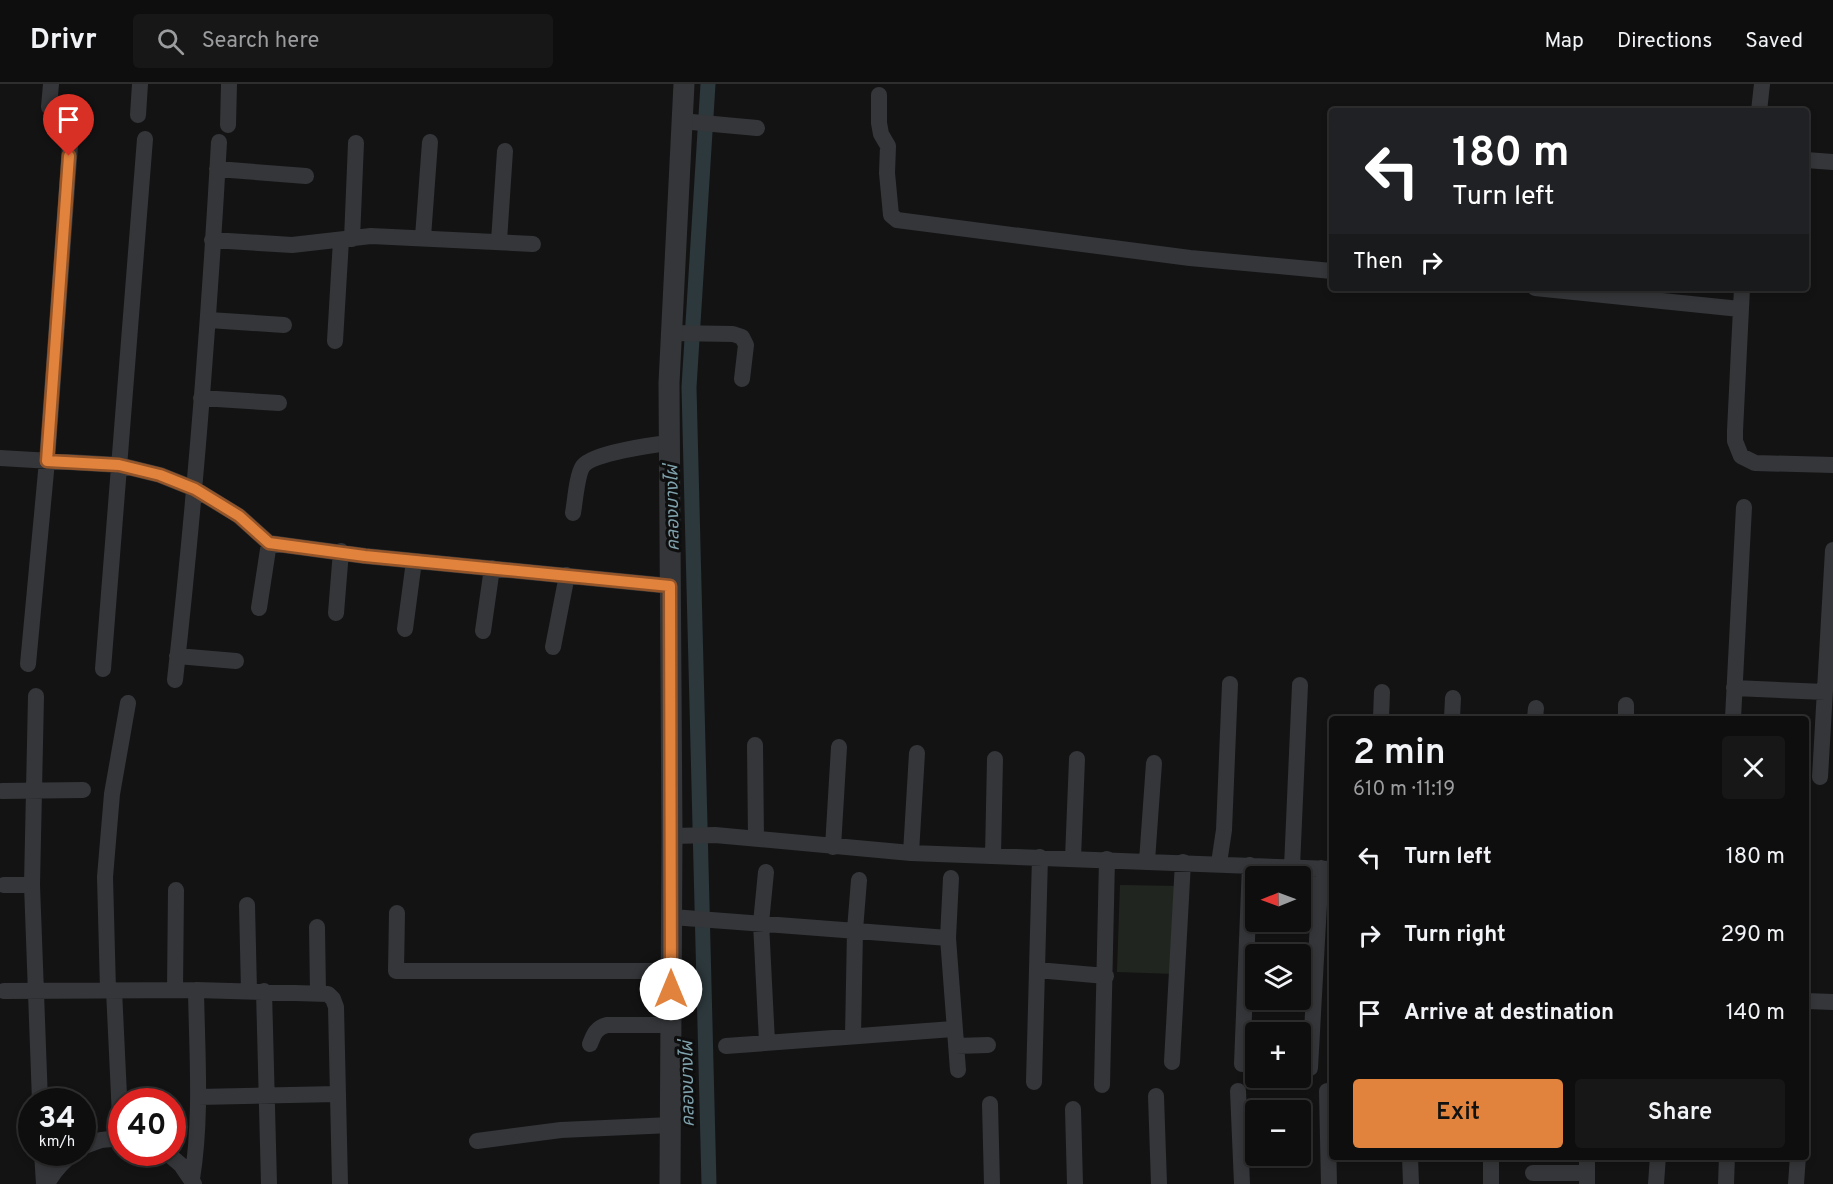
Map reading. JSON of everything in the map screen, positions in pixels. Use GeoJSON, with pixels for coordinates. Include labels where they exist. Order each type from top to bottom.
{"type":"FeatureCollection","features":[{"type":"Feature","properties":{"kind":"street"},"geometry":{"type":"LineString","coordinates":[[49,107],[51,84]]}},
{"type":"Feature","properties":{"kind":"street"},"geometry":{"type":"LineString","coordinates":[[138,115],[140,84]]}},
{"type":"Feature","properties":{"kind":"street"},"geometry":{"type":"LineString","coordinates":[[228,125],[229,84]]}},
{"type":"Feature","properties":{"kind":"street"},"geometry":{"type":"LineString","coordinates":[[670,1184],[672,971],[680,917],[670,586],[669,444],[696,122],[684,84]]}},
{"type":"Feature","properties":{"kind":"street"},"geometry":{"type":"LineString","coordinates":[[1759,108],[1762,84]]}},
{"type":"Feature","properties":{"kind":"street"},"geometry":{"type":"LineString","coordinates":[[879,95],[881,134],[888,146],[887,173],[891,215],[897,220],[1179,257],[1329,270]]}},
{"type":"Feature","properties":{"kind":"street"},"geometry":{"type":"LineString","coordinates":[[696,122],[757,128]]}},
{"type":"Feature","properties":{"kind":"street"},"geometry":{"type":"LineString","coordinates":[[28,664],[47,461],[71,132]]}},
{"type":"Feature","properties":{"kind":"street"},"geometry":{"type":"LineString","coordinates":[[103,669],[145,139]]}},
{"type":"Feature","properties":{"kind":"street"},"geometry":{"type":"LineString","coordinates":[[175,680],[195,489],[209,320],[219,142]]}},
{"type":"Feature","properties":{"kind":"street"},"geometry":{"type":"LineString","coordinates":[[423,237],[430,142]]}},
{"type":"Feature","properties":{"kind":"street"},"geometry":{"type":"LineString","coordinates":[[335,341],[356,143]]}},
{"type":"Feature","properties":{"kind":"street"},"geometry":{"type":"LineString","coordinates":[[499,240],[505,152]]}},
{"type":"Feature","properties":{"kind":"street"},"geometry":{"type":"LineString","coordinates":[[1809,160],[1833,162]]}},
{"type":"Feature","properties":{"kind":"street"},"geometry":{"type":"LineString","coordinates":[[217,169],[306,176]]}},
{"type":"Feature","properties":{"kind":"street"},"geometry":{"type":"LineString","coordinates":[[212,240],[292,245],[371,236],[533,243]]}},
{"type":"Feature","properties":{"kind":"street"},"geometry":{"type":"LineString","coordinates":[[1565,291],[1740,309]]}},
{"type":"Feature","properties":{"kind":"street"},"geometry":{"type":"LineString","coordinates":[[1742,291],[1735,431],[1735,441],[1741,456],[1755,463],[1833,465]]}},
{"type":"Feature","properties":{"kind":"street"},"geometry":{"type":"LineString","coordinates":[[209,320],[284,325]]}},
{"type":"Feature","properties":{"kind":"street"},"geometry":{"type":"LineString","coordinates":[[677,333],[733,334],[742,338],[746,345],[742,379]]}},
{"type":"Feature","properties":{"kind":"street"},"geometry":{"type":"LineString","coordinates":[[201,398],[279,403]]}},
{"type":"Feature","properties":{"kind":"street"},"geometry":{"type":"LineString","coordinates":[[573,513],[581,468],[591,459],[636,447],[669,444]]}},
{"type":"Feature","properties":{"kind":"street"},"geometry":{"type":"LineString","coordinates":[[0,458],[119,465],[160,475],[195,489],[239,516],[269,543],[365,556],[670,586]]}},
{"type":"Feature","properties":{"kind":"street"},"geometry":{"type":"LineString","coordinates":[[1733,716],[1744,507]]}},
{"type":"Feature","properties":{"kind":"street"},"geometry":{"type":"LineString","coordinates":[[259,608],[269,543]]}},
{"type":"Feature","properties":{"kind":"street"},"geometry":{"type":"LineString","coordinates":[[1820,777],[1833,550]]}},
{"type":"Feature","properties":{"kind":"street"},"geometry":{"type":"LineString","coordinates":[[336,613],[341,551]]}},
{"type":"Feature","properties":{"kind":"street"},"geometry":{"type":"LineString","coordinates":[[405,629],[414,561]]}},
{"type":"Feature","properties":{"kind":"street"},"geometry":{"type":"LineString","coordinates":[[483,631],[492,568]]}},
{"type":"Feature","properties":{"kind":"street"},"geometry":{"type":"LineString","coordinates":[[553,647],[567,575]]}},
{"type":"Feature","properties":{"kind":"street"},"geometry":{"type":"LineString","coordinates":[[177,656],[236,661]]}},
{"type":"Feature","properties":{"kind":"street"},"geometry":{"type":"LineString","coordinates":[[1219,864],[1224,830],[1230,684]]}},
{"type":"Feature","properties":{"kind":"street"},"geometry":{"type":"LineString","coordinates":[[1292,866],[1300,685]]}},
{"type":"Feature","properties":{"kind":"street"},"geometry":{"type":"LineString","coordinates":[[1734,688],[1825,692]]}},
{"type":"Feature","properties":{"kind":"street"},"geometry":{"type":"LineString","coordinates":[[1381,716],[1382,692]]}},
{"type":"Feature","properties":{"kind":"street"},"geometry":{"type":"LineString","coordinates":[[36,696],[32,885],[40,1088]]}},
{"type":"Feature","properties":{"kind":"street"},"geometry":{"type":"LineString","coordinates":[[1452,716],[1453,698]]}},
{"type":"Feature","properties":{"kind":"street"},"geometry":{"type":"LineString","coordinates":[[118,1088],[105,877],[112,794],[128,703]]}},
{"type":"Feature","properties":{"kind":"street"},"geometry":{"type":"LineString","coordinates":[[755,745],[756,839]]}},
{"type":"Feature","properties":{"kind":"street"},"geometry":{"type":"LineString","coordinates":[[833,847],[839,747]]}},
{"type":"Feature","properties":{"kind":"street"},"geometry":{"type":"LineString","coordinates":[[911,853],[917,753]]}},
{"type":"Feature","properties":{"kind":"street"},"geometry":{"type":"LineString","coordinates":[[993,856],[995,759]]}},
{"type":"Feature","properties":{"kind":"street"},"geometry":{"type":"LineString","coordinates":[[1072,858],[1077,759]]}},
{"type":"Feature","properties":{"kind":"street"},"geometry":{"type":"LineString","coordinates":[[1147,861],[1154,764]]}},
{"type":"Feature","properties":{"kind":"street"},"geometry":{"type":"LineString","coordinates":[[2,791],[83,790]]}},
{"type":"Feature","properties":{"kind":"street"},"geometry":{"type":"LineString","coordinates":[[677,836],[709,835],[911,853],[1271,866]]}},
{"type":"Feature","properties":{"kind":"street"},"geometry":{"type":"LineString","coordinates":[[1034,1082],[1040,857]]}},
{"type":"Feature","properties":{"kind":"street"},"geometry":{"type":"LineString","coordinates":[[1102,1085],[1107,859]]}},
{"type":"Feature","properties":{"kind":"street"},"geometry":{"type":"LineString","coordinates":[[1172,1062],[1183,862]]}},
{"type":"Feature","properties":{"kind":"street"},"geometry":{"type":"LineString","coordinates":[[1242,1064],[1250,865]]}},
{"type":"Feature","properties":{"kind":"street"},"geometry":{"type":"LineString","coordinates":[[1311,868],[1327,868],[1311,1056]]}},
{"type":"Feature","properties":{"kind":"street"},"geometry":{"type":"LineString","coordinates":[[766,872],[761,923],[766,1042]]}},
{"type":"Feature","properties":{"kind":"street"},"geometry":{"type":"LineString","coordinates":[[951,878],[948,938],[958,1070]]}},
{"type":"Feature","properties":{"kind":"street"},"geometry":{"type":"LineString","coordinates":[[853,1036],[855,930],[859,880]]}},
{"type":"Feature","properties":{"kind":"street"},"geometry":{"type":"LineString","coordinates":[[4,885],[32,885]]}},
{"type":"Feature","properties":{"kind":"street"},"geometry":{"type":"LineString","coordinates":[[176,890],[176,990]]}},
{"type":"Feature","properties":{"kind":"street"},"geometry":{"type":"LineString","coordinates":[[247,905],[266,1095],[269,1184]]}},
{"type":"Feature","properties":{"kind":"street"},"geometry":{"type":"LineString","coordinates":[[397,914],[396,971],[672,971]]}},
{"type":"Feature","properties":{"kind":"street"},"geometry":{"type":"LineString","coordinates":[[680,917],[948,938]]}},
{"type":"Feature","properties":{"kind":"street"},"geometry":{"type":"LineString","coordinates":[[317,927],[318,992]]}},
{"type":"Feature","properties":{"kind":"street"},"geometry":{"type":"LineString","coordinates":[[1037,970],[1106,975]]}},
{"type":"Feature","properties":{"kind":"street"},"geometry":{"type":"LineString","coordinates":[[4,991],[196,990],[328,994],[336,1007],[340,1184]]}},
{"type":"Feature","properties":{"kind":"street"},"geometry":{"type":"LineString","coordinates":[[193,1182],[198,1097],[196,990]]}},
{"type":"Feature","properties":{"kind":"street"},"geometry":{"type":"LineString","coordinates":[[1809,1001],[1833,1002]]}},
{"type":"Feature","properties":{"kind":"street"},"geometry":{"type":"LineString","coordinates":[[590,1044],[595,1031],[607,1025],[671,1025]]}},
{"type":"Feature","properties":{"kind":"street"},"geometry":{"type":"LineString","coordinates":[[726,1046],[853,1036],[955,1037],[988,1045]]}},
{"type":"Feature","properties":{"kind":"street"},"geometry":{"type":"LineString","coordinates":[[1238,1091],[1242,1184]]}},
{"type":"Feature","properties":{"kind":"street"},"geometry":{"type":"LineString","coordinates":[[1327,1092],[1329,1184]]}},
{"type":"Feature","properties":{"kind":"street"},"geometry":{"type":"LineString","coordinates":[[198,1097],[338,1094]]}},
{"type":"Feature","properties":{"kind":"street"},"geometry":{"type":"LineString","coordinates":[[1156,1096],[1159,1184]]}},
{"type":"Feature","properties":{"kind":"street"},"geometry":{"type":"LineString","coordinates":[[990,1104],[992,1184]]}},
{"type":"Feature","properties":{"kind":"street"},"geometry":{"type":"LineString","coordinates":[[1072,1109],[1075,1184]]}},
{"type":"Feature","properties":{"kind":"street"},"geometry":{"type":"LineString","coordinates":[[477,1141],[561,1130],[671,1125]]}},
{"type":"Feature","properties":{"kind":"street"},"geometry":{"type":"LineString","coordinates":[[1410,1160],[1411,1184]]}},
{"type":"Feature","properties":{"kind":"street"},"geometry":{"type":"LineString","coordinates":[[1491,1160],[1491,1184]]}},
{"type":"Feature","properties":{"kind":"street"},"geometry":{"type":"LineString","coordinates":[[1656,1184],[1658,1160]]}},
{"type":"Feature","properties":{"kind":"street"},"geometry":{"type":"LineString","coordinates":[[1725,1184],[1727,1160]]}},
{"type":"Feature","properties":{"kind":"street"},"geometry":{"type":"LineString","coordinates":[[1796,1184],[1798,1160]]}},
{"type":"Feature","properties":{"kind":"street"},"geometry":{"type":"LineString","coordinates":[[44,1166],[46,1184]]}},
{"type":"Feature","properties":{"kind":"street"},"geometry":{"type":"LineString","coordinates":[[46,1184],[59,1166]]}},
{"type":"Feature","properties":{"kind":"street"},"geometry":{"type":"LineString","coordinates":[[183,1166],[193,1182]]}},
{"type":"Feature","properties":{"kind":"street"},"geometry":{"type":"LineString","coordinates":[[1533,1173],[1587,1171]]}},
{"type":"Feature","properties":{"kind":"shaded area"},"geometry":{"type":"Polygon","coordinates":[[[1120,885],[1179,886],[1176,974],[1117,972],[1120,885]]]}},
{"type":"Feature","properties":{"kind":"waterway","name":"คลองบางไผ่"},"geometry":{"type":"LineString","coordinates":[[708,84],[689,387],[709,1184]]}},
{"type":"Feature","properties":{"kind":"route"},"geometry":{"type":"LineString","coordinates":[[69,156],[47,461],[119,465],[160,475],[195,489],[239,516],[269,543],[365,556],[670,586],[671,989]]}}]}
